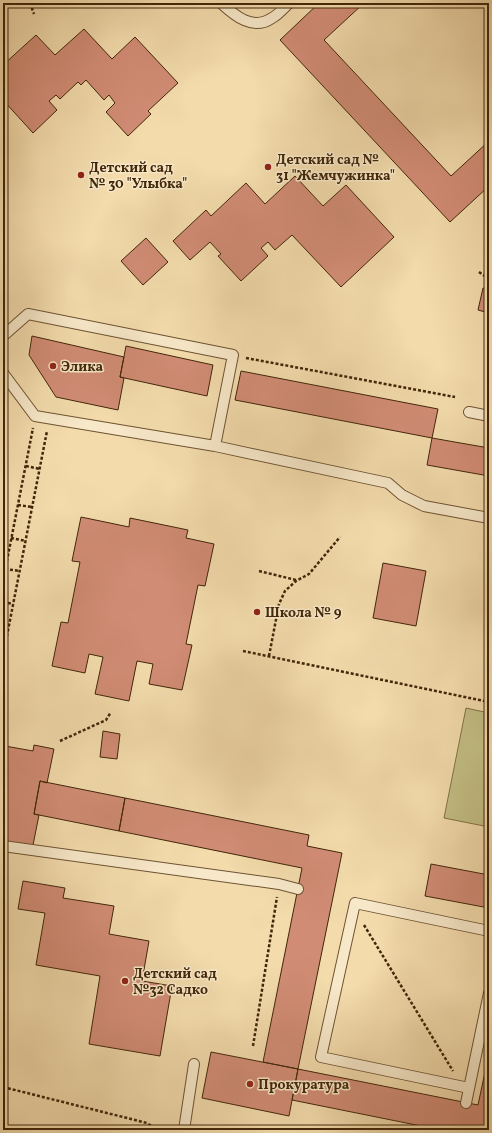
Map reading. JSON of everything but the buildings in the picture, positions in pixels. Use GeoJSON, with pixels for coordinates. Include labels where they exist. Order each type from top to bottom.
{"type":"FeatureCollection","features":[{"type":"Feature","properties":{"kind":"lane"},"geometry":{"type":"LineString","coordinates":[[221,3],[244,21],[256,23],[264,22],[273,18],[289,3]]}},
{"type":"Feature","properties":{"kind":"lane"},"geometry":{"type":"LineString","coordinates":[[3,336],[28,314],[233,355],[215,446]]}},
{"type":"Feature","properties":{"kind":"lane"},"geometry":{"type":"LineString","coordinates":[[3,373],[35,416],[215,446],[388,483],[402,495],[424,506],[489,518]]}},
{"type":"Feature","properties":{"kind":"lane"},"geometry":{"type":"LineString","coordinates":[[469,412],[489,416]]}},
{"type":"Feature","properties":{"kind":"lane"},"geometry":{"type":"LineString","coordinates":[[3,846],[279,884],[298,889]]}},
{"type":"Feature","properties":{"kind":"lane"},"geometry":{"type":"LineString","coordinates":[[466,1088],[321,1057],[355,902],[489,931]]}},
{"type":"Feature","properties":{"kind":"lane"},"geometry":{"type":"LineString","coordinates":[[466,1103],[466,1088],[489,993]]}},
{"type":"Feature","properties":{"kind":"lane"},"geometry":{"type":"LineString","coordinates":[[184,1130],[194,1064]]}},
{"type":"Feature","properties":{"kind":"path"},"geometry":{"type":"LineString","coordinates":[[30,3],[34,14]]}},
{"type":"Feature","properties":{"kind":"path"},"geometry":{"type":"LineString","coordinates":[[479,272],[489,279]]}},
{"type":"Feature","properties":{"kind":"path"},"geometry":{"type":"LineString","coordinates":[[233,355],[455,397]]}},
{"type":"Feature","properties":{"kind":"path"},"geometry":{"type":"LineString","coordinates":[[3,581],[30,440]]}},
{"type":"Feature","properties":{"kind":"path"},"geometry":{"type":"LineString","coordinates":[[3,656],[45,443]]}},
{"type":"Feature","properties":{"kind":"path"},"geometry":{"type":"LineString","coordinates":[[26,466],[40,469]]}},
{"type":"Feature","properties":{"kind":"path"},"geometry":{"type":"LineString","coordinates":[[18,505],[32,508]]}},
{"type":"Feature","properties":{"kind":"path"},"geometry":{"type":"LineString","coordinates":[[11,538],[26,541]]}},
{"type":"Feature","properties":{"kind":"path"},"geometry":{"type":"LineString","coordinates":[[269,656],[280,604],[285,591],[296,580],[309,574],[340,538]]}},
{"type":"Feature","properties":{"kind":"path"},"geometry":{"type":"LineString","coordinates":[[5,569],[20,572]]}},
{"type":"Feature","properties":{"kind":"path"},"geometry":{"type":"LineString","coordinates":[[259,570],[296,580]]}},
{"type":"Feature","properties":{"kind":"path"},"geometry":{"type":"LineString","coordinates":[[3,602],[13,604]]}},
{"type":"Feature","properties":{"kind":"path"},"geometry":{"type":"LineString","coordinates":[[3,634],[7,635]]}},
{"type":"Feature","properties":{"kind":"path"},"geometry":{"type":"LineString","coordinates":[[243,651],[489,702]]}},
{"type":"Feature","properties":{"kind":"path"},"geometry":{"type":"LineString","coordinates":[[60,741],[106,720],[111,712]]}},
{"type":"Feature","properties":{"kind":"path"},"geometry":{"type":"LineString","coordinates":[[253,1046],[279,884]]}},
{"type":"Feature","properties":{"kind":"path"},"geometry":{"type":"LineString","coordinates":[[353,908],[466,1088]]}},
{"type":"Feature","properties":{"kind":"path"},"geometry":{"type":"LineString","coordinates":[[3,1087],[147,1123],[157,1130]]}},
{"type":"Feature","properties":{"kind":"shaded area"},"geometry":{"type":"Polygon","coordinates":[[[466,708],[489,713],[489,827],[444,818],[466,708]]]}},
{"type":"Feature","properties":{"kind":"place","name":"Детский сад № 31 \"Жемчужинка\""},"geometry":{"type":"Point","coordinates":[268,167]}},
{"type":"Feature","properties":{"kind":"place","name":"Детский сад № 30 \"Улыбка\""},"geometry":{"type":"Point","coordinates":[81,175]}},
{"type":"Feature","properties":{"kind":"place","name":"Элика"},"geometry":{"type":"Point","coordinates":[53,366]}},
{"type":"Feature","properties":{"kind":"place","name":"Школа № 9"},"geometry":{"type":"Point","coordinates":[257,612]}},
{"type":"Feature","properties":{"kind":"place","name":"Детский сад №32 Садко"},"geometry":{"type":"Point","coordinates":[125,981]}},
{"type":"Feature","properties":{"kind":"place","name":"Прокуратура"},"geometry":{"type":"Point","coordinates":[250,1084]}}]}
